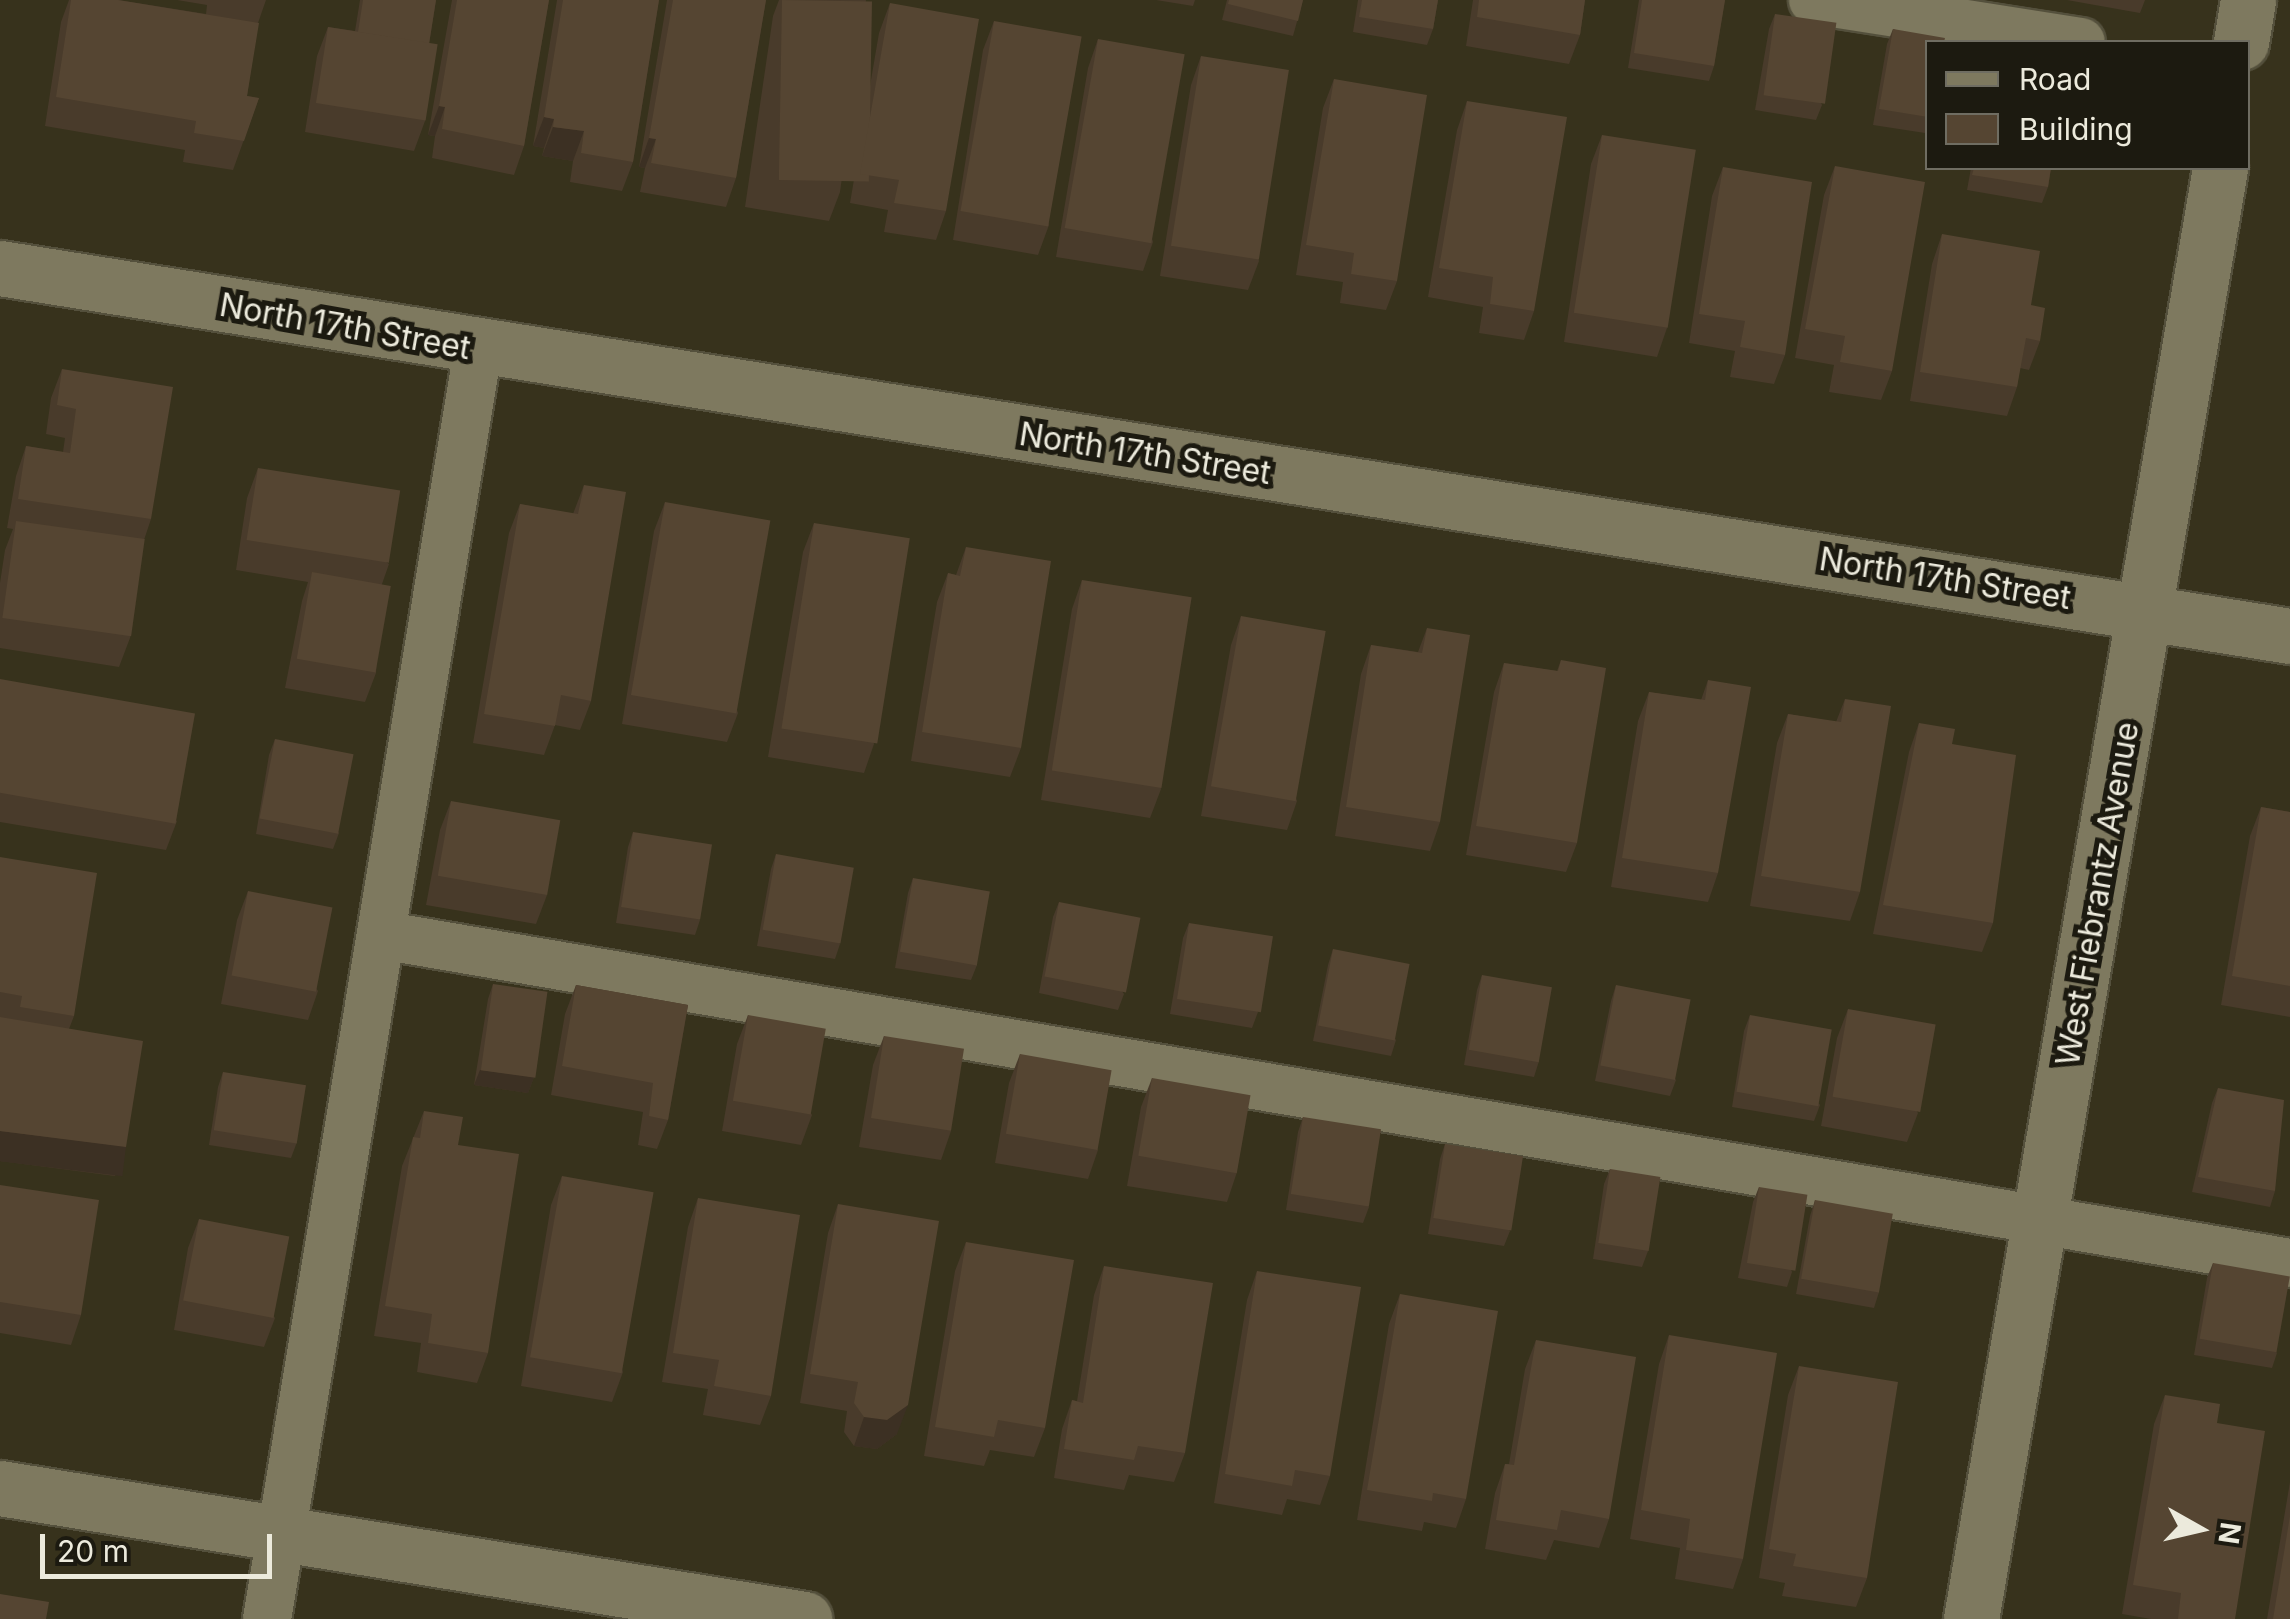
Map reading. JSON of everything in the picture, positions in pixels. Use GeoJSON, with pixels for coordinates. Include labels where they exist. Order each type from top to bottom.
{"type":"FeatureCollection","features":[{"type":"Feature","properties":{"kind":"street"},"geometry":{"type":"LineString","coordinates":[[2241,40],[2248,0]]}},
{"type":"Feature","properties":{"kind":"street","name":"West Fiebrantz Avenue"},"geometry":{"type":"LineString","coordinates":[[1971,1619],[2148,611],[2220,170]]}},
{"type":"Feature","properties":{"kind":"street","name":"North 17th Street"},"geometry":{"type":"LineString","coordinates":[[0,268],[478,350],[2290,636]]}},
{"type":"Feature","properties":{"kind":"street"},"geometry":{"type":"LineString","coordinates":[[0,1488],[804,1619]]}},
{"type":"Feature","properties":{"kind":"lane"},"geometry":{"type":"LineString","coordinates":[[1813,0],[2068,40]]}},
{"type":"Feature","properties":{"kind":"lane"},"geometry":{"type":"LineString","coordinates":[[266,1619],[478,350]]}},
{"type":"Feature","properties":{"kind":"lane"},"geometry":{"type":"LineString","coordinates":[[381,935],[2290,1263]]}},
{"type":"Feature","properties":{"kind":"building"},"geometry":{"type":"Polygon","coordinates":[[[71,0],[118,0],[259,23],[247,96],[259,98],[244,141],[194,133],[196,121],[56,97],[71,0]]]}},
{"type":"Feature","properties":{"kind":"building"},"geometry":{"type":"Polygon","coordinates":[[[363,0],[436,0],[429,44],[358,32],[363,0]]]}},
{"type":"Feature","properties":{"kind":"building"},"geometry":{"type":"Polygon","coordinates":[[[457,0],[549,0],[524,146],[442,129],[445,107],[439,106],[457,0]]]}},
{"type":"Feature","properties":{"kind":"building"},"geometry":{"type":"Polygon","coordinates":[[[563,0],[659,0],[633,162],[581,153],[584,131],[553,127],[554,119],[544,117],[563,0]]]}},
{"type":"Feature","properties":{"kind":"building"},"geometry":{"type":"Polygon","coordinates":[[[673,0],[766,0],[736,178],[651,163],[656,139],[649,138],[673,0]]]}},
{"type":"Feature","properties":{"kind":"building"},"geometry":{"type":"Polygon","coordinates":[[[782,0],[872,2],[869,182],[779,180],[782,0]]]}},
{"type":"Feature","properties":{"kind":"building"},"geometry":{"type":"Polygon","coordinates":[[[1229,0],[1303,0],[1298,21],[1228,4],[1229,0]]]}},
{"type":"Feature","properties":{"kind":"building"},"geometry":{"type":"Polygon","coordinates":[[[1362,0],[1438,0],[1433,29],[1359,17],[1362,0]]]}},
{"type":"Feature","properties":{"kind":"building"},"geometry":{"type":"Polygon","coordinates":[[[1479,0],[1585,0],[1580,35],[1477,17],[1479,0]]]}},
{"type":"Feature","properties":{"kind":"building"},"geometry":{"type":"Polygon","coordinates":[[[1642,0],[1725,0],[1714,66],[1634,53],[1642,0]]]}},
{"type":"Feature","properties":{"kind":"building"},"geometry":{"type":"Polygon","coordinates":[[[890,3],[979,19],[946,211],[894,203],[899,180],[860,174],[890,3]]]}},
{"type":"Feature","properties":{"kind":"building"},"geometry":{"type":"Polygon","coordinates":[[[1775,14],[1836,23],[1825,104],[1764,95],[1775,14]]]}},
{"type":"Feature","properties":{"kind":"building"},"geometry":{"type":"Polygon","coordinates":[[[994,21],[1082,36],[1048,227],[960,211],[994,21]]]}},
{"type":"Feature","properties":{"kind":"building"},"geometry":{"type":"Polygon","coordinates":[[[328,27],[438,44],[426,120],[316,103],[328,27]]]}},
{"type":"Feature","properties":{"kind":"building"},"geometry":{"type":"Polygon","coordinates":[[[1893,29],[1945,38],[1925,40],[1925,117],[1879,109],[1893,29]]]}},
{"type":"Feature","properties":{"kind":"building"},"geometry":{"type":"Polygon","coordinates":[[[1098,39],[1185,54],[1151,243],[1065,228],[1098,39]]]}},
{"type":"Feature","properties":{"kind":"building"},"geometry":{"type":"Polygon","coordinates":[[[1201,56],[1289,70],[1259,260],[1171,246],[1201,56]]]}},
{"type":"Feature","properties":{"kind":"building"},"geometry":{"type":"Polygon","coordinates":[[[1334,79],[1427,95],[1397,281],[1351,274],[1354,253],[1306,245],[1334,79]]]}},
{"type":"Feature","properties":{"kind":"building"},"geometry":{"type":"Polygon","coordinates":[[[1467,101],[1567,117],[1534,311],[1490,304],[1493,277],[1439,268],[1467,101]]]}},
{"type":"Feature","properties":{"kind":"building"},"geometry":{"type":"Polygon","coordinates":[[[1602,135],[1696,150],[1668,328],[1574,313],[1602,135]]]}},
{"type":"Feature","properties":{"kind":"building"},"geometry":{"type":"Polygon","coordinates":[[[1835,166],[1925,182],[1892,371],[1840,362],[1845,336],[1805,329],[1835,166]]]}},
{"type":"Feature","properties":{"kind":"building"},"geometry":{"type":"Polygon","coordinates":[[[1723,167],[1812,182],[1785,355],[1740,347],[1745,321],[1699,314],[1723,167]]]}},
{"type":"Feature","properties":{"kind":"building"},"geometry":{"type":"Polygon","coordinates":[[[1973,170],[2051,170],[2048,187],[1972,175],[1973,170]]]}},
{"type":"Feature","properties":{"kind":"building"},"geometry":{"type":"Polygon","coordinates":[[[1942,234],[2040,251],[2031,305],[2045,308],[2040,341],[2026,338],[2017,387],[1920,372],[1942,234]]]}},
{"type":"Feature","properties":{"kind":"building"},"geometry":{"type":"Polygon","coordinates":[[[62,369],[173,387],[151,519],[18,499],[26,446],[70,453],[76,409],[57,405],[62,369]]]}},
{"type":"Feature","properties":{"kind":"building"},"geometry":{"type":"Polygon","coordinates":[[[258,468],[400,491],[389,563],[247,540],[258,468]]]}},
{"type":"Feature","properties":{"kind":"building"},"geometry":{"type":"Polygon","coordinates":[[[584,485],[626,492],[591,701],[561,695],[555,726],[484,714],[520,504],[578,514],[584,485]]]}},
{"type":"Feature","properties":{"kind":"building"},"geometry":{"type":"Polygon","coordinates":[[[665,502],[770,521],[736,714],[631,695],[665,502]]]}},
{"type":"Feature","properties":{"kind":"building"},"geometry":{"type":"Polygon","coordinates":[[[16,521],[145,539],[131,636],[2,618],[16,521]]]}},
{"type":"Feature","properties":{"kind":"building"},"geometry":{"type":"Polygon","coordinates":[[[814,523],[910,538],[877,744],[781,728],[814,523]]]}},
{"type":"Feature","properties":{"kind":"building"},"geometry":{"type":"Polygon","coordinates":[[[966,547],[1051,561],[1021,748],[922,732],[948,573],[960,576],[966,547]]]}},
{"type":"Feature","properties":{"kind":"building"},"geometry":{"type":"Polygon","coordinates":[[[312,572],[391,586],[376,673],[297,659],[312,572]]]}},
{"type":"Feature","properties":{"kind":"building"},"geometry":{"type":"Polygon","coordinates":[[[1082,580],[1192,597],[1161,788],[1052,771],[1082,580]]]}},
{"type":"Feature","properties":{"kind":"building"},"geometry":{"type":"Polygon","coordinates":[[[1241,616],[1326,631],[1296,801],[1211,786],[1241,616]]]}},
{"type":"Feature","properties":{"kind":"building"},"geometry":{"type":"Polygon","coordinates":[[[1427,628],[1470,635],[1440,822],[1346,807],[1371,645],[1422,653],[1427,628]]]}},
{"type":"Feature","properties":{"kind":"building"},"geometry":{"type":"Polygon","coordinates":[[[1561,660],[1606,668],[1577,843],[1476,826],[1504,663],[1558,671],[1561,660]]]}},
{"type":"Feature","properties":{"kind":"building"},"geometry":{"type":"Polygon","coordinates":[[[0,679],[195,713],[176,824],[0,793],[0,679]]]}},
{"type":"Feature","properties":{"kind":"building"},"geometry":{"type":"Polygon","coordinates":[[[1708,680],[1751,687],[1718,873],[1622,858],[1649,692],[1705,700],[1708,680]]]}},
{"type":"Feature","properties":{"kind":"building"},"geometry":{"type":"Polygon","coordinates":[[[1845,699],[1891,706],[1860,892],[1761,876],[1788,714],[1841,722],[1845,699]]]}},
{"type":"Feature","properties":{"kind":"building"},"geometry":{"type":"Polygon","coordinates":[[[1919,723],[1955,729],[1952,744],[2016,755],[1993,923],[1883,905],[1919,723]]]}},
{"type":"Feature","properties":{"kind":"building"},"geometry":{"type":"Polygon","coordinates":[[[275,739],[354,754],[338,834],[260,819],[275,739]]]}},
{"type":"Feature","properties":{"kind":"building"},"geometry":{"type":"Polygon","coordinates":[[[451,801],[560,820],[547,895],[438,876],[451,801]]]}},
{"type":"Feature","properties":{"kind":"building"},"geometry":{"type":"Polygon","coordinates":[[[2261,807],[2290,812],[2290,986],[2232,976],[2261,807]]]}},
{"type":"Feature","properties":{"kind":"building"},"geometry":{"type":"Polygon","coordinates":[[[633,832],[712,845],[700,920],[621,907],[633,832]]]}},
{"type":"Feature","properties":{"kind":"building"},"geometry":{"type":"Polygon","coordinates":[[[776,854],[854,868],[840,944],[763,930],[776,854]]]}},
{"type":"Feature","properties":{"kind":"building"},"geometry":{"type":"Polygon","coordinates":[[[0,857],[97,873],[74,1016],[20,1007],[22,996],[0,992],[0,857]]]}},
{"type":"Feature","properties":{"kind":"building"},"geometry":{"type":"Polygon","coordinates":[[[913,878],[990,892],[977,965],[900,952],[913,878]]]}},
{"type":"Feature","properties":{"kind":"building"},"geometry":{"type":"Polygon","coordinates":[[[248,891],[332,907],[316,992],[232,975],[248,891]]]}},
{"type":"Feature","properties":{"kind":"building"},"geometry":{"type":"Polygon","coordinates":[[[1059,902],[1140,918],[1126,992],[1044,977],[1059,902]]]}},
{"type":"Feature","properties":{"kind":"building"},"geometry":{"type":"Polygon","coordinates":[[[1189,923],[1273,936],[1261,1012],[1177,999],[1189,923]]]}},
{"type":"Feature","properties":{"kind":"building"},"geometry":{"type":"Polygon","coordinates":[[[1333,949],[1410,964],[1395,1040],[1318,1026],[1333,949]]]}},
{"type":"Feature","properties":{"kind":"building"},"geometry":{"type":"Polygon","coordinates":[[[1482,975],[1552,987],[1539,1062],[1469,1050],[1482,975]]]}},
{"type":"Feature","properties":{"kind":"building"},"geometry":{"type":"Polygon","coordinates":[[[493,984],[547,992],[535,1078],[481,1070],[493,984]]]}},
{"type":"Feature","properties":{"kind":"building"},"geometry":{"type":"Polygon","coordinates":[[[576,985],[688,1005],[668,1120],[649,1116],[653,1083],[562,1066],[576,985]]]}},
{"type":"Feature","properties":{"kind":"building"},"geometry":{"type":"Polygon","coordinates":[[[1616,985],[1691,1000],[1675,1080],[1600,1065],[1616,985]]]}},
{"type":"Feature","properties":{"kind":"building"},"geometry":{"type":"Polygon","coordinates":[[[1848,1009],[1936,1024],[1920,1112],[1833,1097],[1848,1009]]]}},
{"type":"Feature","properties":{"kind":"building"},"geometry":{"type":"Polygon","coordinates":[[[748,1015],[826,1029],[811,1114],[733,1101],[748,1015]]]}},
{"type":"Feature","properties":{"kind":"building"},"geometry":{"type":"Polygon","coordinates":[[[1750,1015],[1832,1029],[1818,1106],[1736,1092],[1750,1015]]]}},
{"type":"Feature","properties":{"kind":"building"},"geometry":{"type":"Polygon","coordinates":[[[0,1017],[143,1041],[126,1147],[0,1131],[0,1017]]]}},
{"type":"Feature","properties":{"kind":"building"},"geometry":{"type":"Polygon","coordinates":[[[884,1036],[964,1049],[951,1131],[871,1118],[884,1036]]]}},
{"type":"Feature","properties":{"kind":"building"},"geometry":{"type":"Polygon","coordinates":[[[1020,1054],[1112,1070],[1098,1150],[1006,1134],[1020,1054]]]}},
{"type":"Feature","properties":{"kind":"building"},"geometry":{"type":"Polygon","coordinates":[[[223,1072],[306,1085],[297,1143],[214,1130],[223,1072]]]}},
{"type":"Feature","properties":{"kind":"building"},"geometry":{"type":"Polygon","coordinates":[[[1152,1078],[1250,1095],[1237,1173],[1138,1156],[1152,1078]]]}},
{"type":"Feature","properties":{"kind":"building"},"geometry":{"type":"Polygon","coordinates":[[[2218,1088],[2284,1100],[2275,1191],[2198,1177],[2218,1088]]]}},
{"type":"Feature","properties":{"kind":"building"},"geometry":{"type":"Polygon","coordinates":[[[424,1111],[463,1117],[458,1145],[519,1154],[488,1353],[428,1343],[432,1314],[385,1306],[413,1137],[420,1138],[424,1111]]]}},
{"type":"Feature","properties":{"kind":"building"},"geometry":{"type":"Polygon","coordinates":[[[1303,1117],[1381,1129],[1369,1206],[1291,1194],[1303,1117]]]}},
{"type":"Feature","properties":{"kind":"building"},"geometry":{"type":"Polygon","coordinates":[[[1445,1144],[1523,1156],[1511,1230],[1433,1218],[1445,1144]]]}},
{"type":"Feature","properties":{"kind":"building"},"geometry":{"type":"Polygon","coordinates":[[[1610,1169],[1660,1177],[1649,1251],[1598,1243],[1610,1169]]]}},
{"type":"Feature","properties":{"kind":"building"},"geometry":{"type":"Polygon","coordinates":[[[562,1176],[654,1192],[622,1373],[530,1357],[562,1176]]]}},
{"type":"Feature","properties":{"kind":"building"},"geometry":{"type":"Polygon","coordinates":[[[0,1185],[99,1200],[81,1315],[0,1302],[0,1185]]]}},
{"type":"Feature","properties":{"kind":"building"},"geometry":{"type":"Polygon","coordinates":[[[1759,1187],[1807,1195],[1795,1271],[1747,1263],[1759,1187]]]}},
{"type":"Feature","properties":{"kind":"building"},"geometry":{"type":"Polygon","coordinates":[[[698,1198],[800,1215],[771,1396],[714,1386],[719,1360],[673,1353],[698,1198]]]}},
{"type":"Feature","properties":{"kind":"building"},"geometry":{"type":"Polygon","coordinates":[[[1815,1200],[1893,1214],[1879,1293],[1801,1279],[1815,1200]]]}},
{"type":"Feature","properties":{"kind":"building"},"geometry":{"type":"Polygon","coordinates":[[[838,1204],[939,1221],[908,1405],[887,1420],[864,1417],[854,1403],[858,1382],[810,1374],[838,1204]]]}},
{"type":"Feature","properties":{"kind":"building"},"geometry":{"type":"Polygon","coordinates":[[[199,1219],[289,1237],[273,1318],[183,1300],[199,1219]]]}},
{"type":"Feature","properties":{"kind":"building"},"geometry":{"type":"Polygon","coordinates":[[[966,1242],[1074,1260],[1045,1428],[998,1420],[994,1437],[935,1427],[966,1242]]]}},
{"type":"Feature","properties":{"kind":"building"},"geometry":{"type":"Polygon","coordinates":[[[2213,1263],[2290,1277],[2276,1352],[2200,1339],[2213,1263]]]}},
{"type":"Feature","properties":{"kind":"building"},"geometry":{"type":"Polygon","coordinates":[[[1104,1266],[1213,1283],[1185,1453],[1138,1446],[1134,1460],[1064,1449],[1072,1400],[1083,1403],[1104,1266]]]}},
{"type":"Feature","properties":{"kind":"building"},"geometry":{"type":"Polygon","coordinates":[[[1257,1271],[1361,1287],[1330,1476],[1295,1470],[1292,1486],[1225,1474],[1257,1271]]]}},
{"type":"Feature","properties":{"kind":"building"},"geometry":{"type":"Polygon","coordinates":[[[1400,1294],[1498,1311],[1466,1499],[1433,1493],[1432,1501],[1367,1490],[1400,1294]]]}},
{"type":"Feature","properties":{"kind":"building"},"geometry":{"type":"Polygon","coordinates":[[[1669,1335],[1777,1353],[1743,1559],[1686,1550],[1690,1519],[1641,1510],[1669,1335]]]}},
{"type":"Feature","properties":{"kind":"building"},"geometry":{"type":"Polygon","coordinates":[[[1536,1340],[1636,1357],[1609,1519],[1561,1510],[1557,1530],[1496,1520],[1505,1464],[1514,1465],[1536,1340]]]}},
{"type":"Feature","properties":{"kind":"building"},"geometry":{"type":"Polygon","coordinates":[[[1799,1366],[1898,1382],[1867,1578],[1793,1566],[1796,1554],[1769,1549],[1799,1366]]]}},
{"type":"Feature","properties":{"kind":"building"},"geometry":{"type":"Polygon","coordinates":[[[2165,1395],[2220,1404],[2217,1423],[2265,1431],[2235,1619],[2178,1619],[2181,1593],[2133,1585],[2165,1395]]]}},
{"type":"Feature","properties":{"kind":"building"},"geometry":{"type":"Polygon","coordinates":[[[2290,1516],[2290,1619],[2273,1619],[2290,1516]]]}},
{"type":"Feature","properties":{"kind":"building"},"geometry":{"type":"Polygon","coordinates":[[[0,1594],[49,1602],[46,1619],[0,1619],[0,1594]]]}}]}
